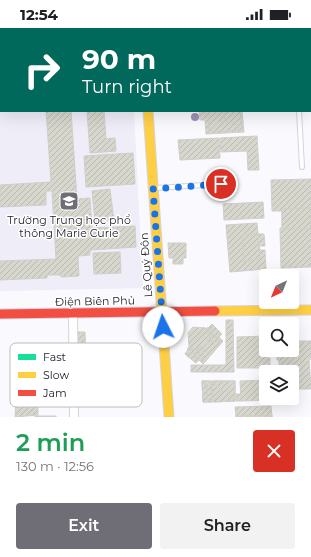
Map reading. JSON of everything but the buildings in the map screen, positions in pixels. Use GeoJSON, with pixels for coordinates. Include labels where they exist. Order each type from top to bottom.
{"type":"FeatureCollection","features":[{"type":"Feature","properties":{"kind":"main road","name":"Lê Quý Đôn"},"geometry":{"type":"LineString","coordinates":[[148,112],[169,417]]}},
{"type":"Feature","properties":{"kind":"main road","name":"Điện Biên Phủ"},"geometry":{"type":"LineString","coordinates":[[0,314],[311,310]]}},
{"type":"Feature","properties":{"kind":"street"},"geometry":{"type":"LineString","coordinates":[[73,313],[73,343]]}},
{"type":"Feature","properties":{"kind":"street"},"geometry":{"type":"LineString","coordinates":[[74,407],[74,417]]}},
{"type":"Feature","properties":{"kind":"lane"},"geometry":{"type":"LineString","coordinates":[[299,112],[302,167]]}},
{"type":"Feature","properties":{"kind":"lane"},"geometry":{"type":"LineString","coordinates":[[153,189],[221,184]]}},
{"type":"Feature","properties":{"kind":"shaded area","name":"Trường Trung học phổ thông Marie Curie"},"geometry":{"type":"Polygon","coordinates":[[[0,112],[134,112],[143,288],[0,291],[0,112]]]}},
{"type":"Feature","properties":{"kind":"traffic: slow"},"geometry":{"type":"LineString","coordinates":[[148,112],[169,417]]}},
{"type":"Feature","properties":{"kind":"traffic: slow"},"geometry":{"type":"LineString","coordinates":[[215,311],[311,310]]}},
{"type":"Feature","properties":{"kind":"traffic: jam"},"geometry":{"type":"LineString","coordinates":[[0,314],[215,311]]}},
{"type":"Feature","properties":{"kind":"place","name":"Trường Trung học phổ thông Marie Curie"},"geometry":{"type":"Point","coordinates":[69,201]}},
{"type":"Feature","properties":{"kind":"route"},"geometry":{"type":"LineString","coordinates":[[163,327],[153,189],[221,184]]}}]}
